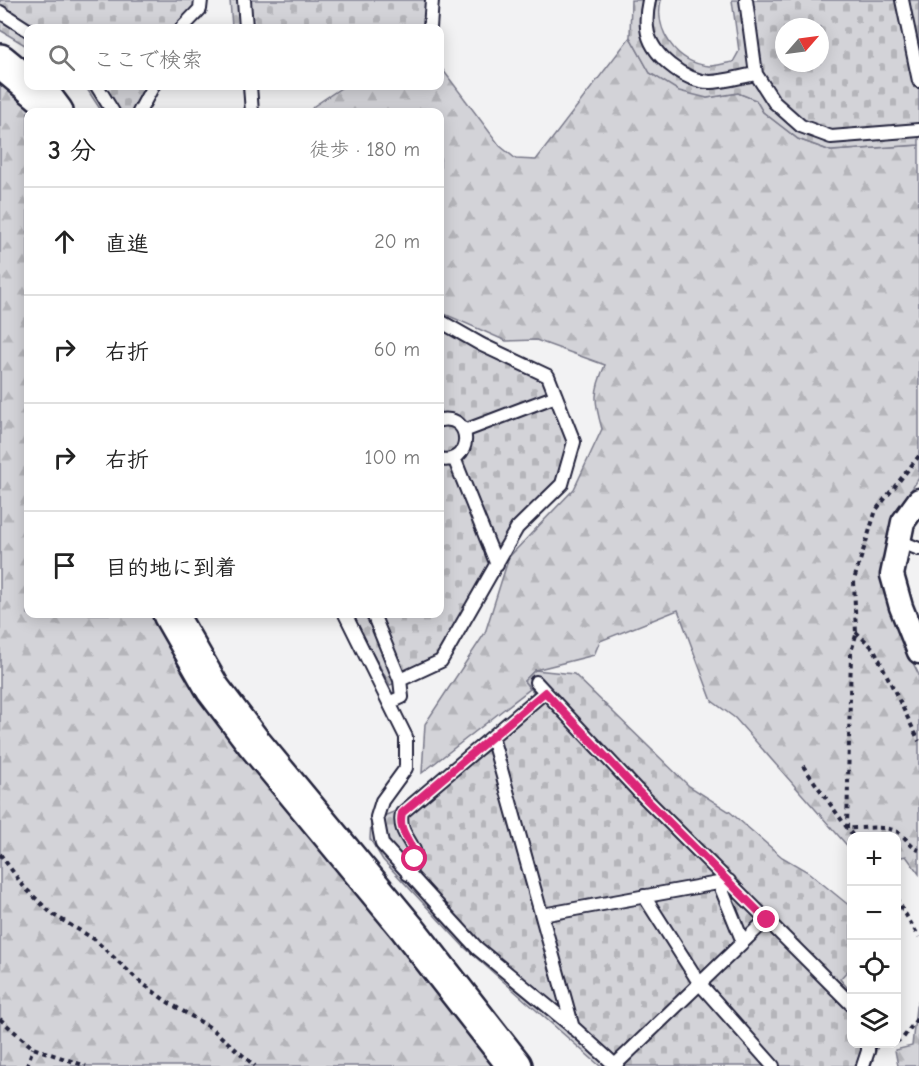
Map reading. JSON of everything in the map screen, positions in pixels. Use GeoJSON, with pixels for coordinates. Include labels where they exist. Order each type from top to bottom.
{"type":"FeatureCollection","features":[{"type":"Feature","properties":{"kind":"street"},"geometry":{"type":"LineString","coordinates":[[0,61],[24,81]]}},
{"type":"Feature","properties":{"kind":"street"},"geometry":{"type":"LineString","coordinates":[[35,90],[53,108]]}},
{"type":"Feature","properties":{"kind":"street"},"geometry":{"type":"LineString","coordinates":[[919,500],[903,522],[909,545],[892,575],[919,652]]}},
{"type":"Feature","properties":{"kind":"street"},"geometry":{"type":"LineString","coordinates":[[172,618],[213,689],[254,743],[407,928],[515,1066]]}},
{"type":"Feature","properties":{"kind":"lane"},"geometry":{"type":"LineString","coordinates":[[186,24],[200,9],[201,0]]}},
{"type":"Feature","properties":{"kind":"lane"},"geometry":{"type":"LineString","coordinates":[[244,0],[246,24]]}},
{"type":"Feature","properties":{"kind":"lane"},"geometry":{"type":"LineString","coordinates":[[430,24],[432,0]]}},
{"type":"Feature","properties":{"kind":"lane"},"geometry":{"type":"LineString","coordinates":[[650,0],[647,30],[657,51],[676,71],[688,77],[710,82],[756,74]]}},
{"type":"Feature","properties":{"kind":"lane"},"geometry":{"type":"LineString","coordinates":[[746,0],[756,74],[774,102],[801,126],[831,136],[919,130]]}},
{"type":"Feature","properties":{"kind":"lane"},"geometry":{"type":"LineString","coordinates":[[902,0],[918,67],[919,81]]}},
{"type":"Feature","properties":{"kind":"lane"},"geometry":{"type":"LineString","coordinates":[[0,12],[24,27]]}},
{"type":"Feature","properties":{"kind":"lane"},"geometry":{"type":"LineString","coordinates":[[99,90],[110,108]]}},
{"type":"Feature","properties":{"kind":"lane"},"geometry":{"type":"LineString","coordinates":[[141,108],[151,90]]}},
{"type":"Feature","properties":{"kind":"lane"},"geometry":{"type":"LineString","coordinates":[[250,90],[252,108]]}},
{"type":"Feature","properties":{"kind":"lane"},"geometry":{"type":"LineString","coordinates":[[400,680],[441,661],[517,528],[562,484],[574,442],[548,376],[444,323]]}},
{"type":"Feature","properties":{"kind":"lane"},"geometry":{"type":"LineString","coordinates":[[464,431],[556,396]]}},
{"type":"Feature","properties":{"kind":"lane"},"geometry":{"type":"LineString","coordinates":[[444,420],[455,422],[464,431],[465,445],[454,458],[444,459]]}},
{"type":"Feature","properties":{"kind":"lane"},"geometry":{"type":"LineString","coordinates":[[454,458],[497,565]]}},
{"type":"Feature","properties":{"kind":"lane"},"geometry":{"type":"LineString","coordinates":[[347,618],[406,737],[406,768],[382,801],[377,817],[382,844],[477,948],[574,1028],[615,1066],[767,920]]}},
{"type":"Feature","properties":{"kind":"lane"},"geometry":{"type":"LineString","coordinates":[[375,618],[400,680],[402,697],[389,704]]}},
{"type":"Feature","properties":{"kind":"lane"},"geometry":{"type":"LineString","coordinates":[[536,682],[724,882],[767,920],[847,1000]]}},
{"type":"Feature","properties":{"kind":"lane"},"geometry":{"type":"LineString","coordinates":[[408,874],[415,859],[414,850],[402,830],[400,822],[402,813],[545,692]]}},
{"type":"Feature","properties":{"kind":"lane"},"geometry":{"type":"LineString","coordinates":[[492,737],[574,1028]]}},
{"type":"Feature","properties":{"kind":"lane"},"geometry":{"type":"LineString","coordinates":[[542,915],[724,882]]}},
{"type":"Feature","properties":{"kind":"lane"},"geometry":{"type":"LineString","coordinates":[[724,882],[743,942]]}},
{"type":"Feature","properties":{"kind":"lane"},"geometry":{"type":"LineString","coordinates":[[644,896],[700,984],[773,1066]]}},
{"type":"Feature","properties":{"kind":"lane"},"geometry":{"type":"LineString","coordinates":[[863,1066],[868,1048]]}},
{"type":"Feature","properties":{"kind":"path"},"geometry":{"type":"LineString","coordinates":[[847,828],[851,652],[856,631],[854,580],[876,510],[919,456]]}},
{"type":"Feature","properties":{"kind":"path"},"geometry":{"type":"LineString","coordinates":[[856,631],[874,650],[919,741]]}},
{"type":"Feature","properties":{"kind":"path"},"geometry":{"type":"LineString","coordinates":[[803,766],[850,832]]}},
{"type":"Feature","properties":{"kind":"path"},"geometry":{"type":"LineString","coordinates":[[847,828],[892,829],[903,836],[911,847],[919,850]]}},
{"type":"Feature","properties":{"kind":"path"},"geometry":{"type":"LineString","coordinates":[[0,854],[24,887],[52,914],[94,939],[138,980],[166,1001],[211,1028],[255,1066]]}},
{"type":"Feature","properties":{"kind":"path"},"geometry":{"type":"LineString","coordinates":[[901,905],[919,937]]}},
{"type":"Feature","properties":{"kind":"path"},"geometry":{"type":"LineString","coordinates":[[901,1039],[919,1016]]}},
{"type":"Feature","properties":{"kind":"path"},"geometry":{"type":"LineString","coordinates":[[0,1019],[33,1048],[86,1066]]}},
{"type":"Feature","properties":{"kind":"path"},"geometry":{"type":"LineString","coordinates":[[27,1066],[33,1048]]}},
{"type":"Feature","properties":{"kind":"green space"},"geometry":{"type":"Polygon","coordinates":[[[0,0],[204,0],[201,19],[195,24],[24,24],[24,45],[0,30],[0,0]]]}},
{"type":"Feature","properties":{"kind":"green space"},"geometry":{"type":"Polygon","coordinates":[[[230,0],[436,0],[434,24],[232,24],[230,0]]]}},
{"type":"Feature","properties":{"kind":"green space"},"geometry":{"type":"Polygon","coordinates":[[[631,0],[661,0],[661,23],[664,33],[677,52],[697,64],[715,66],[733,62],[739,51],[732,0],[919,0],[919,145],[831,151],[798,139],[763,112],[756,100],[738,93],[707,98],[679,91],[650,73],[630,37],[631,0]]]}},
{"type":"Feature","properties":{"kind":"green space"},"geometry":{"type":"Polygon","coordinates":[[[630,37],[650,73],[707,98],[738,93],[756,100],[763,112],[798,139],[831,151],[919,145],[919,478],[895,515],[881,569],[899,635],[919,675],[919,874],[906,856],[901,857],[901,832],[847,832],[847,845],[735,718],[712,701],[678,610],[600,641],[594,655],[535,670],[524,681],[530,689],[422,773],[425,724],[485,633],[509,557],[574,489],[602,429],[596,397],[598,382],[605,365],[536,340],[506,341],[444,314],[444,108],[312,108],[338,90],[444,90],[444,71],[500,146],[516,159],[536,160],[630,37]]]}},
{"type":"Feature","properties":{"kind":"green space"},"geometry":{"type":"Polygon","coordinates":[[[0,75],[36,108],[24,108],[24,618],[162,618],[500,1066],[0,1066],[0,75]]]}},
{"type":"Feature","properties":{"kind":"green space"},"geometry":{"type":"Polygon","coordinates":[[[88,90],[158,90],[149,108],[99,108],[88,90]]]}},
{"type":"Feature","properties":{"kind":"green space"},"geometry":{"type":"Polygon","coordinates":[[[444,318],[550,370],[577,445],[565,489],[520,532],[445,665],[390,685],[353,618],[444,618],[444,318]]]}},
{"type":"Feature","properties":{"kind":"green space"},"geometry":{"type":"Polygon","coordinates":[[[535,670],[574,674],[689,786],[730,812],[782,857],[808,872],[847,904],[847,971],[840,979],[847,987],[847,1048],[877,1048],[870,1066],[600,1066],[464,947],[383,860],[370,839],[371,821],[401,809],[536,695],[524,681],[535,670]]]}},
{"type":"Feature","properties":{"kind":"green space"},"geometry":{"type":"Polygon","coordinates":[[[919,999],[919,1066],[898,1066],[895,1050],[912,1046],[919,999]]]}},
{"type":"Feature","properties":{"kind":"route"},"geometry":{"type":"LineString","coordinates":[[415,859],[414,850],[402,830],[400,822],[402,813],[545,692],[637,790],[767,920]]}}]}
